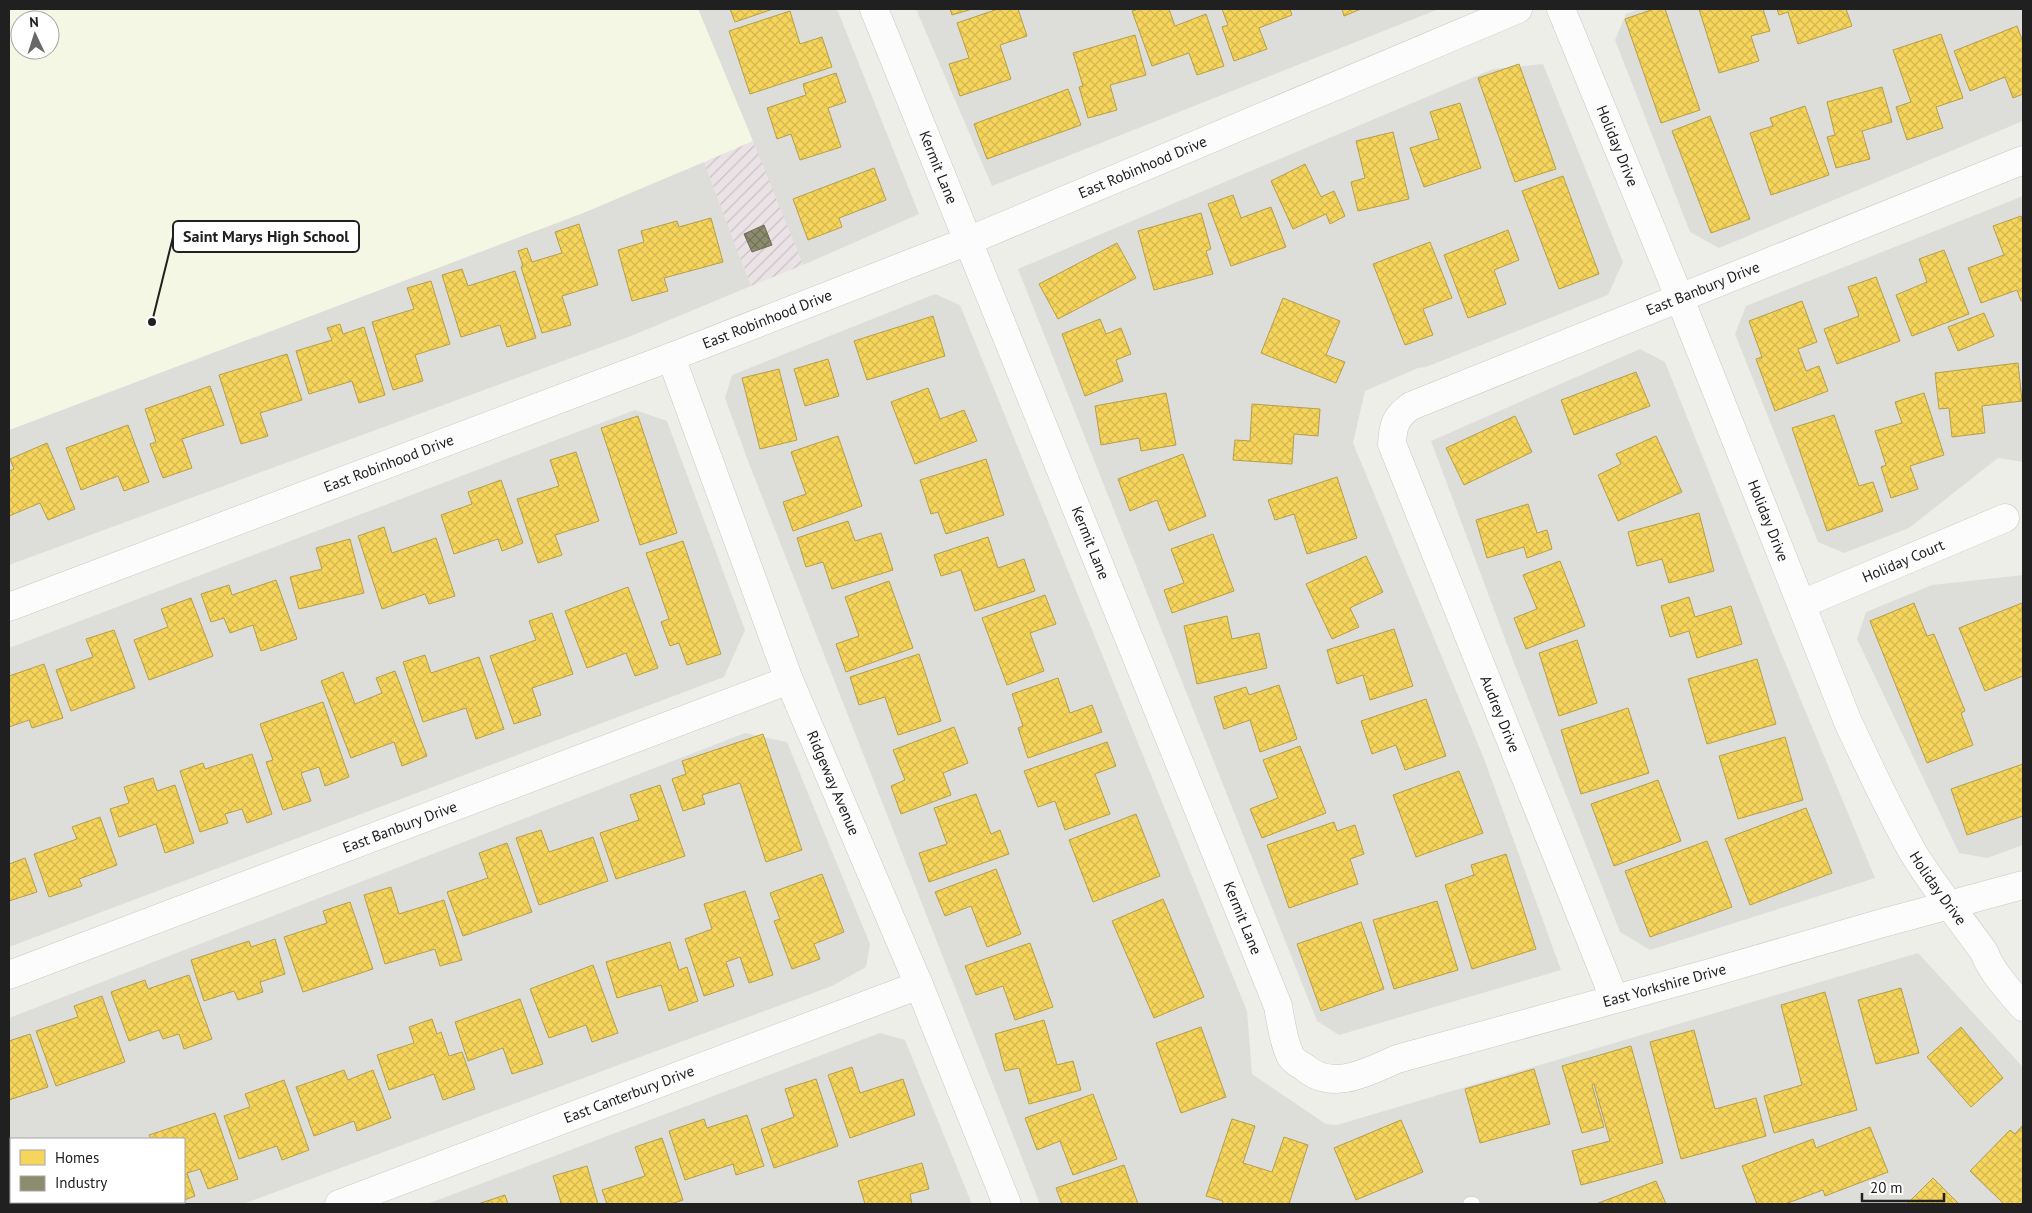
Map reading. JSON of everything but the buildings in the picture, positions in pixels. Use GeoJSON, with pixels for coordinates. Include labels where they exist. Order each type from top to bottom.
{"type":"FeatureCollection","features":[{"type":"Feature","properties":{"kind":"street","name":"Kermit Lane"},"geometry":{"type":"LineString","coordinates":[[874,9],[1278,1006],[1290,1056],[1309,1072]]}},
{"type":"Feature","properties":{"kind":"street","name":"East Robinhood Drive"},"geometry":{"type":"LineString","coordinates":[[9,607],[671,357],[968,241],[1518,9]]}},
{"type":"Feature","properties":{"kind":"street","name":"Holiday Drive"},"geometry":{"type":"LineString","coordinates":[[1561,9],[1680,299],[1848,722],[1879,789],[1912,850],[1984,952],[1987,960],[2023,1007]]}},
{"type":"Feature","properties":{"kind":"street","name":"East Banbury Drive"},"geometry":{"type":"LineString","coordinates":[[1393,429],[1400,414],[1411,406],[2023,160]]}},
{"type":"Feature","properties":{"kind":"street","name":"Ridgeway Avenue"},"geometry":{"type":"LineString","coordinates":[[671,357],[789,680],[919,985],[1007,1204]]}},
{"type":"Feature","properties":{"kind":"street","name":"Audrey Drive"},"geometry":{"type":"LineString","coordinates":[[1393,429],[1392,444],[1614,998]]}},
{"type":"Feature","properties":{"kind":"street","name":"Holiday Court"},"geometry":{"type":"LineString","coordinates":[[1802,604],[2005,518]]}},
{"type":"Feature","properties":{"kind":"street","name":"East Banbury Drive"},"geometry":{"type":"LineString","coordinates":[[9,975],[789,680]]}},
{"type":"Feature","properties":{"kind":"street","name":"East Yorkshire Drive"},"geometry":{"type":"LineString","coordinates":[[1309,1072],[1324,1078],[1338,1080],[1361,1075],[1397,1059],[2023,885]]}},
{"type":"Feature","properties":{"kind":"street","name":"East Canterbury Drive"},"geometry":{"type":"LineString","coordinates":[[339,1204],[919,985]]}},
{"type":"Feature","properties":{"kind":"shaded area"},"geometry":{"type":"Polygon","coordinates":[[[9,9],[698,9],[753,141],[583,213],[9,430],[9,9]]]}},
{"type":"Feature","properties":{"kind":"shaded area"},"geometry":{"type":"Polygon","coordinates":[[[698,9],[837,9],[919,214],[803,265],[698,9]]]}},
{"type":"Feature","properties":{"kind":"shaded area"},"geometry":{"type":"Polygon","coordinates":[[[916,9],[1439,9],[992,186],[916,9]]]}},
{"type":"Feature","properties":{"kind":"shaded area"},"geometry":{"type":"Polygon","coordinates":[[[1639,9],[2023,9],[2023,121],[1719,248],[1690,232],[1615,40],[1626,14],[1639,9]]]}},
{"type":"Feature","properties":{"kind":"shaded area"},"geometry":{"type":"Polygon","coordinates":[[[1543,64],[1623,262],[1608,295],[1426,367],[1418,368],[1365,391],[1353,443],[1483,756],[1561,970],[1339,1035],[1317,1021],[1018,269],[1493,69],[1543,64]]]}},
{"type":"Feature","properties":{"kind":"shaded area"},"geometry":{"type":"Polygon","coordinates":[[[753,141],[803,265],[751,286],[704,162],[753,141]]]}},
{"type":"Feature","properties":{"kind":"shaded area"},"geometry":{"type":"Polygon","coordinates":[[[704,162],[751,286],[631,336],[9,565],[9,430],[583,213],[704,162]]]}},
{"type":"Feature","properties":{"kind":"shaded area"},"geometry":{"type":"Polygon","coordinates":[[[2023,196],[2023,462],[1998,458],[1909,528],[1844,553],[1818,542],[1735,334],[1746,306],[2023,196]]]}},
{"type":"Feature","properties":{"kind":"shaded area"},"geometry":{"type":"Polygon","coordinates":[[[935,294],[960,305],[1247,1011],[1252,1074],[1326,1124],[1337,1125],[1918,953],[2023,1067],[2023,1204],[1040,1204],[748,461],[725,398],[732,375],[935,294]]]}},
{"type":"Feature","properties":{"kind":"shaded area"},"geometry":{"type":"Polygon","coordinates":[[[1640,349],[1665,362],[1777,643],[1875,878],[1650,950],[1620,932],[1514,663],[1431,441],[1640,349]]]}},
{"type":"Feature","properties":{"kind":"shaded area"},"geometry":{"type":"Polygon","coordinates":[[[635,410],[667,421],[745,630],[724,677],[9,947],[9,648],[635,410]]]}},
{"type":"Feature","properties":{"kind":"shaded area"},"geometry":{"type":"Polygon","coordinates":[[[2023,575],[2023,845],[1987,858],[1959,853],[1857,639],[1866,612],[1932,585],[2023,575]]]}},
{"type":"Feature","properties":{"kind":"shaded area"},"geometry":{"type":"Polygon","coordinates":[[[745,733],[787,742],[870,944],[866,967],[832,986],[243,1204],[9,1204],[9,1018],[745,733]]]}},
{"type":"Feature","properties":{"kind":"shaded area"},"geometry":{"type":"Polygon","coordinates":[[[880,1033],[905,1040],[972,1204],[427,1204],[880,1033]]]}},
{"type":"Feature","properties":{"kind":"place","name":"Saint Marys High School"},"geometry":{"type":"Point","coordinates":[152,322]}}]}
